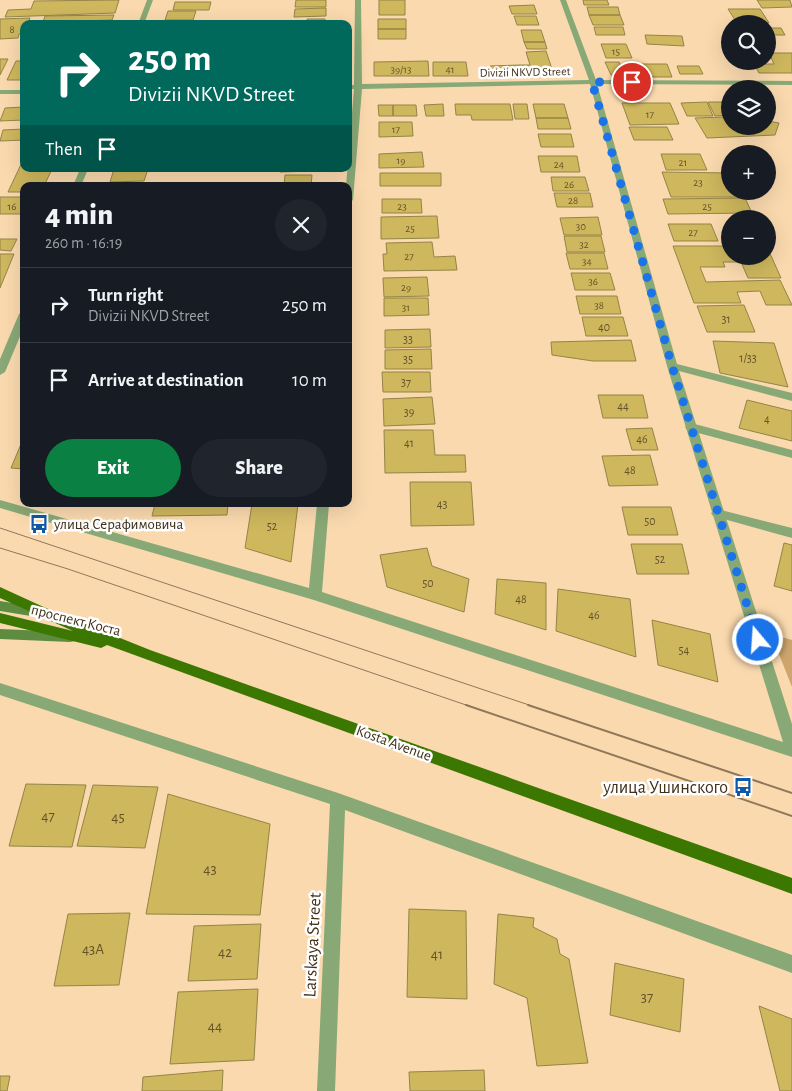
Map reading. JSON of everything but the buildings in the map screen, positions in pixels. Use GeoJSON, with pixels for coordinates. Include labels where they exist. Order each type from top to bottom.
{"type":"FeatureCollection","features":[{"type":"Feature","properties":{"kind":"main road","name":"Kosta Avenue"},"geometry":{"type":"LineString","coordinates":[[0,592],[44,613],[145,654],[792,886]]}},
{"type":"Feature","properties":{"kind":"main road"},"geometry":{"type":"LineString","coordinates":[[0,606],[44,613]]}},
{"type":"Feature","properties":{"kind":"main road","name":"проспект Коста"},"geometry":{"type":"LineString","coordinates":[[0,618],[145,654]]}},
{"type":"Feature","properties":{"kind":"main road"},"geometry":{"type":"LineString","coordinates":[[0,634],[74,637]]}},
{"type":"Feature","properties":{"kind":"street"},"geometry":{"type":"LineString","coordinates":[[142,20],[150,0]]}},
{"type":"Feature","properties":{"kind":"street"},"geometry":{"type":"LineString","coordinates":[[352,162],[358,86],[358,0]]}},
{"type":"Feature","properties":{"kind":"street"},"geometry":{"type":"LineString","coordinates":[[563,0],[592,82],[672,366],[792,747]]}},
{"type":"Feature","properties":{"kind":"street","name":"Divizii NKVD Street"},"geometry":{"type":"LineString","coordinates":[[352,87],[592,82],[792,83]]}},
{"type":"Feature","properties":{"kind":"street"},"geometry":{"type":"LineString","coordinates":[[0,92],[20,92]]}},
{"type":"Feature","properties":{"kind":"street"},"geometry":{"type":"LineString","coordinates":[[0,372],[20,324]]}},
{"type":"Feature","properties":{"kind":"street"},"geometry":{"type":"LineString","coordinates":[[672,366],[792,397]]}},
{"type":"Feature","properties":{"kind":"street"},"geometry":{"type":"LineString","coordinates":[[691,427],[792,454]]}},
{"type":"Feature","properties":{"kind":"street"},"geometry":{"type":"LineString","coordinates":[[0,504],[315,595],[792,751]]}},
{"type":"Feature","properties":{"kind":"street"},"geometry":{"type":"LineString","coordinates":[[315,595],[323,507]]}},
{"type":"Feature","properties":{"kind":"street"},"geometry":{"type":"LineString","coordinates":[[717,513],[792,533]]}},
{"type":"Feature","properties":{"kind":"street"},"geometry":{"type":"LineString","coordinates":[[0,689],[338,800],[792,964]]}},
{"type":"Feature","properties":{"kind":"street","name":"Larskaya Street"},"geometry":{"type":"LineString","coordinates":[[326,1091],[338,800]]}},
{"type":"Feature","properties":{"kind":"shaded area"},"geometry":{"type":"Polygon","coordinates":[[[771,634],[792,640],[792,687],[771,634]]]}},
{"type":"Feature","properties":{"kind":"tram line"},"geometry":{"type":"LineString","coordinates":[[0,528],[532,706]]}},
{"type":"Feature","properties":{"kind":"tram line"},"geometry":{"type":"LineString","coordinates":[[0,548],[68,569],[469,706]]}},
{"type":"Feature","properties":{"kind":"tram line"},"geometry":{"type":"LineString","coordinates":[[466,705],[792,816]]}},
{"type":"Feature","properties":{"kind":"tram line"},"geometry":{"type":"LineString","coordinates":[[528,705],[792,793]]}},
{"type":"Feature","properties":{"kind":"place","name":"улица Серафимовича"},"geometry":{"type":"Point","coordinates":[39,524]}},
{"type":"Feature","properties":{"kind":"place","name":"улица Ушинского"},"geometry":{"type":"Point","coordinates":[743,787]}},
{"type":"Feature","properties":{"kind":"route"},"geometry":{"type":"LineString","coordinates":[[632,82],[592,82],[672,366],[758,640]]}}]}
